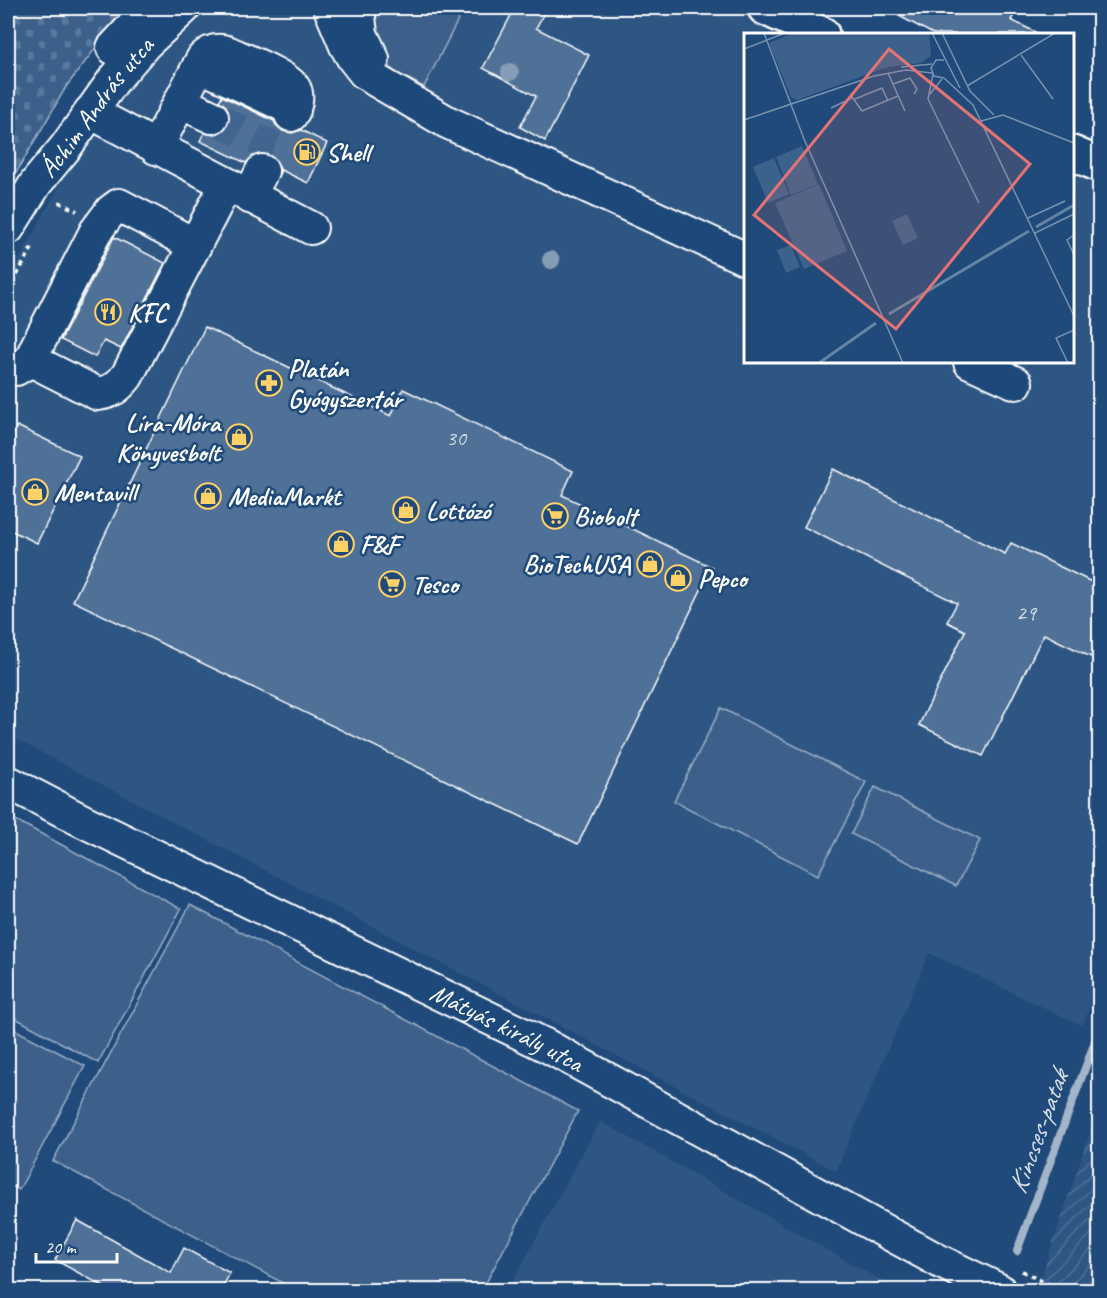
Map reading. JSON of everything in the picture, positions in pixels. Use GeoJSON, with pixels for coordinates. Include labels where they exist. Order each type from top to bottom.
{"type":"FeatureCollection","features":[{"type":"Feature","properties":{"kind":"main road"},"geometry":{"type":"LineString","coordinates":[[765,8],[820,33]]}},
{"type":"Feature","properties":{"kind":"main road"},"geometry":{"type":"LineString","coordinates":[[1074,154],[1100,165]]}},
{"type":"Feature","properties":{"kind":"street","name":"Áchim András utca"},"geometry":{"type":"LineString","coordinates":[[36,183],[51,140],[61,120],[89,77],[150,8]]}},
{"type":"Feature","properties":{"kind":"street","name":"Áchim András utca"},"geometry":{"type":"LineString","coordinates":[[8,228],[36,183],[65,148],[113,81],[145,44],[184,8]]}},
{"type":"Feature","properties":{"kind":"street"},"geometry":{"type":"LineString","coordinates":[[330,8],[353,58],[364,72],[377,81],[447,122],[744,258]]}},
{"type":"Feature","properties":{"kind":"street"},"geometry":{"type":"LineString","coordinates":[[358,8],[361,34],[372,58],[410,100]]}},
{"type":"Feature","properties":{"kind":"street"},"geometry":{"type":"LineString","coordinates":[[156,148],[202,58],[209,52],[221,50],[227,52],[285,79],[293,86],[296,94],[292,112]]}},
{"type":"Feature","properties":{"kind":"street"},"geometry":{"type":"LineString","coordinates":[[180,102],[212,117]]}},
{"type":"Feature","properties":{"kind":"street"},"geometry":{"type":"LineString","coordinates":[[90,112],[156,148],[246,184],[311,228]]}},
{"type":"Feature","properties":{"kind":"street"},"geometry":{"type":"LineString","coordinates":[[195,245],[118,205],[96,231],[36,348],[15,372],[98,394],[111,392],[120,385],[127,376],[195,245],[246,184]]}},
{"type":"Feature","properties":{"kind":"street"},"geometry":{"type":"LineString","coordinates":[[972,363],[1016,382]]}},
{"type":"Feature","properties":{"kind":"street","name":"Mátyás király utca"},"geometry":{"type":"LineString","coordinates":[[8,782],[79,819],[547,1046],[941,1262],[999,1290]]}},
{"type":"Feature","properties":{"kind":"shaded area"},"geometry":{"type":"Polygon","coordinates":[[[197,8],[765,8],[820,33],[744,33],[744,363],[1074,363],[1074,153],[1099,165],[1099,979],[1083,1026],[929,953],[836,1171],[8,735],[8,280],[62,181],[137,66],[197,8]]]}},
{"type":"Feature","properties":{"kind":"shaded area"},"geometry":{"type":"Polygon","coordinates":[[[1099,1105],[1099,1290],[1037,1290],[1099,1105]]]}},
{"type":"Feature","properties":{"kind":"shaded area"},"geometry":{"type":"Polygon","coordinates":[[[600,1121],[898,1290],[508,1290],[600,1121]]]}},
{"type":"Feature","properties":{"kind":"green space"},"geometry":{"type":"Polygon","coordinates":[[[8,8],[126,8],[66,87],[8,187],[8,8]]]}},
{"type":"Feature","properties":{"kind":"green space"},"geometry":{"type":"Polygon","coordinates":[[[370,8],[464,8],[424,87],[393,71],[376,41],[370,8]]]}},
{"type":"Feature","properties":{"kind":"green space"},"geometry":{"type":"Polygon","coordinates":[[[721,708],[866,782],[818,875],[674,801],[721,708]]]}},
{"type":"Feature","properties":{"kind":"green space"},"geometry":{"type":"Polygon","coordinates":[[[875,787],[980,840],[956,886],[851,834],[875,787]]]}},
{"type":"Feature","properties":{"kind":"green space"},"geometry":{"type":"Polygon","coordinates":[[[8,816],[181,909],[98,1063],[8,1014],[8,816]]]}},
{"type":"Feature","properties":{"kind":"green space"},"geometry":{"type":"Polygon","coordinates":[[[190,905],[578,1111],[482,1290],[296,1290],[53,1161],[190,905]]]}},
{"type":"Feature","properties":{"kind":"green space"},"geometry":{"type":"Polygon","coordinates":[[[8,1026],[85,1066],[19,1190],[8,1184],[8,1026]]]}},
{"type":"Feature","properties":{"kind":"building"},"geometry":{"type":"Polygon","coordinates":[[[515,8],[547,8],[536,28],[589,55],[545,141],[520,127],[536,96],[483,68],[515,8]]]}},
{"type":"Feature","properties":{"kind":"building"},"geometry":{"type":"Polygon","coordinates":[[[884,8],[1018,8],[1011,20],[1037,33],[931,33],[884,8]]]}},
{"type":"Feature","properties":{"kind":"building"},"geometry":{"type":"Polygon","coordinates":[[[222,96],[274,121],[283,131],[292,133],[301,130],[327,143],[308,183],[281,170],[279,175],[280,169],[277,162],[269,155],[262,153],[253,156],[246,163],[200,141],[204,133],[214,135],[223,131],[228,125],[230,115],[226,106],[219,101],[222,96]]]}},
{"type":"Feature","properties":{"kind":"building","name":"KFC"},"geometry":{"type":"Polygon","coordinates":[[[114,237],[165,263],[121,349],[104,341],[95,357],[61,340],[114,237]]]}},
{"type":"Feature","properties":{"kind":"building","name":"Tesco"},"geometry":{"type":"Polygon","coordinates":[[[205,327],[391,416],[403,389],[573,471],[562,495],[712,567],[578,844],[73,601],[205,327]]]}},
{"type":"Feature","properties":{"kind":"building","name":"Mentavill"},"geometry":{"type":"Polygon","coordinates":[[[17,426],[80,456],[37,543],[8,529],[8,446],[17,426]]]}},
{"type":"Feature","properties":{"kind":"building"},"geometry":{"type":"Polygon","coordinates":[[[833,469],[1005,554],[1011,543],[1100,586],[1100,639],[1091,657],[1044,634],[983,756],[919,725],[965,631],[947,622],[957,603],[804,527],[833,469]]]}},
{"type":"Feature","properties":{"kind":"building"},"geometry":{"type":"Polygon","coordinates":[[[77,1220],[171,1273],[184,1248],[230,1273],[221,1290],[110,1290],[55,1260],[77,1220]]]}},
{"type":"Feature","properties":{"kind":"waterway","name":"Kincses-patak"},"geometry":{"type":"LineString","coordinates":[[1017,1251],[1100,1028]]}},
{"type":"Feature","properties":{"kind":"tunnel"},"geometry":{"type":"LineString","coordinates":[[212,117],[274,148]]}},
{"type":"Feature","properties":{"kind":"place","name":"Shell"},"geometry":{"type":"Point","coordinates":[307,152]}},
{"type":"Feature","properties":{"kind":"place","name":"KFC"},"geometry":{"type":"Point","coordinates":[108,312]}},
{"type":"Feature","properties":{"kind":"place","name":"Platán Gyógyszertár"},"geometry":{"type":"Point","coordinates":[269,383]}},
{"type":"Feature","properties":{"kind":"place","name":"Líra-Móra Könyvesbolt"},"geometry":{"type":"Point","coordinates":[239,437]}},
{"type":"Feature","properties":{"kind":"place","name":"Mentavill"},"geometry":{"type":"Point","coordinates":[35,492]}},
{"type":"Feature","properties":{"kind":"place","name":"MediaMarkt"},"geometry":{"type":"Point","coordinates":[208,496]}},
{"type":"Feature","properties":{"kind":"place","name":"Lottózó"},"geometry":{"type":"Point","coordinates":[406,510]}},
{"type":"Feature","properties":{"kind":"place","name":"Biobolt"},"geometry":{"type":"Point","coordinates":[555,516]}},
{"type":"Feature","properties":{"kind":"place","name":"F&F"},"geometry":{"type":"Point","coordinates":[341,544]}},
{"type":"Feature","properties":{"kind":"place","name":"BioTechUSA"},"geometry":{"type":"Point","coordinates":[650,564]}},
{"type":"Feature","properties":{"kind":"place","name":"Pepco"},"geometry":{"type":"Point","coordinates":[678,578]}},
{"type":"Feature","properties":{"kind":"place","name":"Tesco"},"geometry":{"type":"Point","coordinates":[392,584]}}]}
